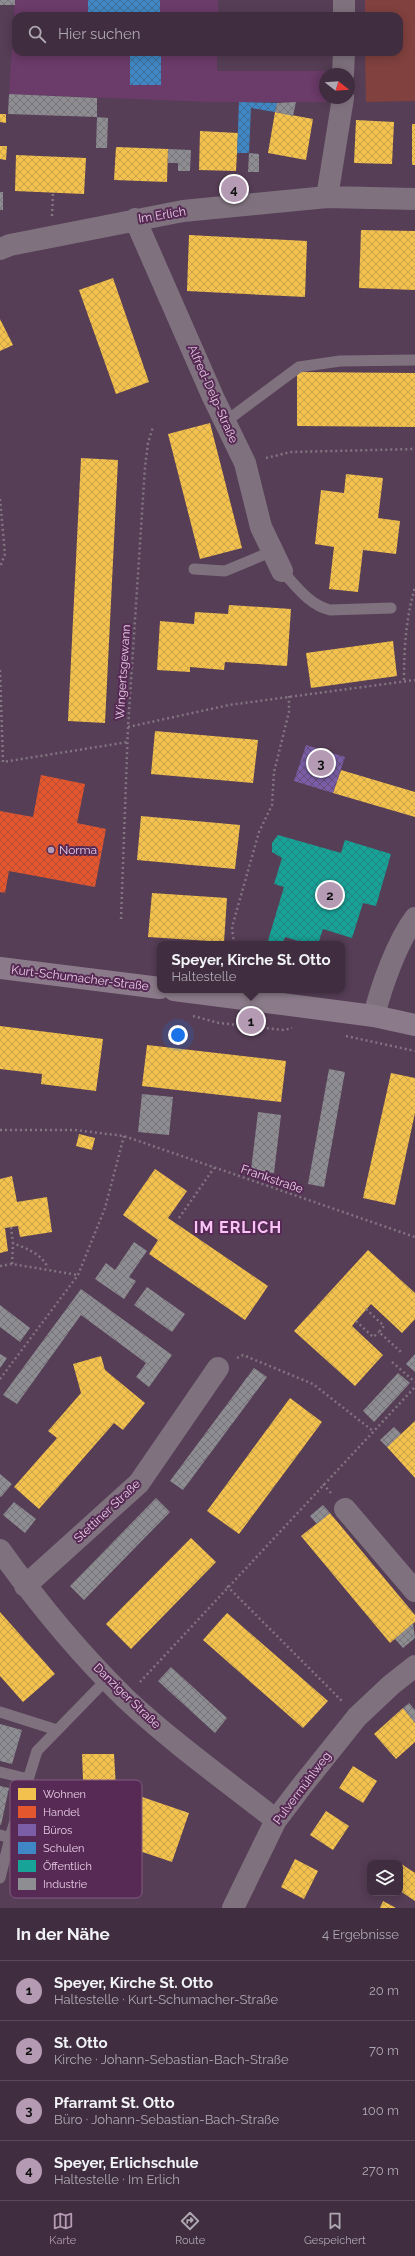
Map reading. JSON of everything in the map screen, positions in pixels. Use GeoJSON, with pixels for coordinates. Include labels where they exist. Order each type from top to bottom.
{"type":"FeatureCollection","features":[{"type":"Feature","properties":{"kind":"main road","name":"Kurt-Schumacher-Straße"},"geometry":{"type":"LineString","coordinates":[[0,968],[157,988]]}},
{"type":"Feature","properties":{"kind":"main road"},"geometry":{"type":"LineString","coordinates":[[197,993],[374,1016],[415,1025]]}},
{"type":"Feature","properties":{"kind":"street"},"geometry":{"type":"LineString","coordinates":[[344,0],[344,12]]}},
{"type":"Feature","properties":{"kind":"street"},"geometry":{"type":"LineString","coordinates":[[343,68],[344,56]]}},
{"type":"Feature","properties":{"kind":"street"},"geometry":{"type":"LineString","coordinates":[[327,197],[342,104]]}},
{"type":"Feature","properties":{"kind":"street","name":"Im Erlich"},"geometry":{"type":"LineString","coordinates":[[0,249],[135,219],[183,211],[327,197],[415,199]]}},
{"type":"Feature","properties":{"kind":"street","name":"Alfred-Delp-Straße"},"geometry":{"type":"LineString","coordinates":[[135,219],[245,464],[261,527],[282,571]]}},
{"type":"Feature","properties":{"kind":"street"},"geometry":{"type":"LineString","coordinates":[[374,1016],[379,995],[407,928],[415,918]]}},
{"type":"Feature","properties":{"kind":"street","name":"Stettiner Straße"},"geometry":{"type":"LineString","coordinates":[[25,1586],[139,1483],[218,1368]]}},
{"type":"Feature","properties":{"kind":"street"},"geometry":{"type":"LineString","coordinates":[[345,1509],[415,1591]]}},
{"type":"Feature","properties":{"kind":"street","name":"Danziger Straße"},"geometry":{"type":"LineString","coordinates":[[0,1550],[25,1586],[107,1679],[126,1698],[173,1740],[276,1820]]}},
{"type":"Feature","properties":{"kind":"street","name":"Pulvermühlweg"},"geometry":{"type":"LineString","coordinates":[[233,1908],[276,1820],[357,1717],[391,1685],[415,1666]]}},
{"type":"Feature","properties":{"kind":"lane"},"geometry":{"type":"LineString","coordinates":[[225,422],[299,367],[340,361],[415,360]]}},
{"type":"Feature","properties":{"kind":"lane"},"geometry":{"type":"LineString","coordinates":[[194,569],[225,571],[273,551]]}},
{"type":"Feature","properties":{"kind":"lane"},"geometry":{"type":"LineString","coordinates":[[282,571],[313,603],[321,608],[330,610],[391,608]]}},
{"type":"Feature","properties":{"kind":"lane"},"geometry":{"type":"LineString","coordinates":[[0,1772],[28,1779],[37,1751],[107,1679]]}},
{"type":"Feature","properties":{"kind":"lane"},"geometry":{"type":"LineString","coordinates":[[0,1712],[57,1730]]}},
{"type":"Feature","properties":{"kind":"lane"},"geometry":{"type":"LineString","coordinates":[[0,1878],[5,1837],[10,1824]]}},
{"type":"Feature","properties":{"kind":"path","name":"Wingertsgewann"},"geometry":{"type":"LineString","coordinates":[[121,919],[128,727],[145,467],[148,443],[154,427]]}},
{"type":"Feature","properties":{"kind":"path"},"geometry":{"type":"LineString","coordinates":[[245,464],[291,452],[415,449]]}},
{"type":"Feature","properties":{"kind":"path"},"geometry":{"type":"LineString","coordinates":[[0,499],[5,554],[0,567]]}},
{"type":"Feature","properties":{"kind":"path"},"geometry":{"type":"LineString","coordinates":[[404,680],[404,639],[408,609],[415,587]]}},
{"type":"Feature","properties":{"kind":"path"},"geometry":{"type":"LineString","coordinates":[[0,670],[2,762],[128,742]]}},
{"type":"Feature","properties":{"kind":"path"},"geometry":{"type":"LineString","coordinates":[[128,727],[229,705],[404,680],[415,680]]}},
{"type":"Feature","properties":{"kind":"path"},"geometry":{"type":"LineString","coordinates":[[234,941],[232,926],[259,832],[272,805],[274,772],[289,712],[289,696]]}},
{"type":"Feature","properties":{"kind":"path"},"geometry":{"type":"LineString","coordinates":[[186,1015],[209,1019],[219,1023],[284,1030],[292,1028],[298,1029]]}},
{"type":"Feature","properties":{"kind":"path"},"geometry":{"type":"LineString","coordinates":[[338,1035],[368,1040],[415,1051]]}},
{"type":"Feature","properties":{"kind":"path","name":"Frankstraße"},"geometry":{"type":"LineString","coordinates":[[0,1130],[75,1130],[124,1136],[415,1237]]}},
{"type":"Feature","properties":{"kind":"path"},"geometry":{"type":"LineString","coordinates":[[0,1379],[78,1275],[106,1208],[124,1136]]}},
{"type":"Feature","properties":{"kind":"path"},"geometry":{"type":"LineString","coordinates":[[179,1218],[214,1168]]}},
{"type":"Feature","properties":{"kind":"path"},"geometry":{"type":"LineString","coordinates":[[11,1227],[13,1244],[12,1264]]}},
{"type":"Feature","properties":{"kind":"path"},"geometry":{"type":"LineString","coordinates":[[13,1244],[33,1252],[45,1261],[48,1269]]}},
{"type":"Feature","properties":{"kind":"path"},"geometry":{"type":"LineString","coordinates":[[0,1266],[12,1264],[78,1275]]}},
{"type":"Feature","properties":{"kind":"path"},"geometry":{"type":"LineString","coordinates":[[356,1321],[373,1337],[384,1326],[366,1309]]}},
{"type":"Feature","properties":{"kind":"path"},"geometry":{"type":"LineString","coordinates":[[379,1332],[401,1352]]}},
{"type":"Feature","properties":{"kind":"path"},"geometry":{"type":"LineString","coordinates":[[218,1368],[243,1355],[313,1384],[373,1431]]}},
{"type":"Feature","properties":{"kind":"path"},"geometry":{"type":"LineString","coordinates":[[392,1362],[415,1382]]}},
{"type":"Feature","properties":{"kind":"path"},"geometry":{"type":"LineString","coordinates":[[126,1698],[227,1586],[415,1387]]}},
{"type":"Feature","properties":{"kind":"path"},"geometry":{"type":"LineString","coordinates":[[227,1586],[357,1717]]}},
{"type":"Feature","properties":{"kind":"shaded area"},"geometry":{"type":"Polygon","coordinates":[[[15,0],[218,0],[218,12],[14,12],[15,0]]]}},
{"type":"Feature","properties":{"kind":"shaded area"},"geometry":{"type":"Polygon","coordinates":[[[365,0],[415,0],[415,101],[366,102],[365,56],[403,56],[403,12],[365,12],[365,0]]]}},
{"type":"Feature","properties":{"kind":"shaded area"},"geometry":{"type":"Polygon","coordinates":[[[12,47],[12,56],[217,56],[217,71],[319,71],[319,102],[210,102],[9,94],[12,47]]]}},
{"type":"Feature","properties":{"kind":"building: Wohnen"},"geometry":{"type":"Polygon","coordinates":[[[275,112],[313,119],[306,160],[268,153],[275,112]]]}},
{"type":"Feature","properties":{"kind":"building: Wohnen"},"geometry":{"type":"Polygon","coordinates":[[[0,114],[6,114],[6,123],[0,122],[0,114]]]}},
{"type":"Feature","properties":{"kind":"building: Wohnen"},"geometry":{"type":"Polygon","coordinates":[[[356,120],[394,122],[392,164],[354,163],[356,120]]]}},
{"type":"Feature","properties":{"kind":"building: Wohnen"},"geometry":{"type":"Polygon","coordinates":[[[412,124],[415,124],[415,165],[412,165],[412,124]]]}},
{"type":"Feature","properties":{"kind":"building: Wohnen"},"geometry":{"type":"Polygon","coordinates":[[[200,131],[238,133],[236,171],[199,170],[200,131]]]}},
{"type":"Feature","properties":{"kind":"building: Wohnen"},"geometry":{"type":"Polygon","coordinates":[[[0,146],[7,146],[6,160],[0,159],[0,146]]]}},
{"type":"Feature","properties":{"kind":"building: Wohnen"},"geometry":{"type":"Polygon","coordinates":[[[116,147],[168,149],[167,182],[114,180],[116,147]]]}},
{"type":"Feature","properties":{"kind":"building: Wohnen"},"geometry":{"type":"Polygon","coordinates":[[[16,155],[86,158],[84,194],[15,191],[16,155]]]}},
{"type":"Feature","properties":{"kind":"building: Wohnen"},"geometry":{"type":"Polygon","coordinates":[[[361,230],[415,231],[415,290],[359,288],[361,230]]]}},
{"type":"Feature","properties":{"kind":"building: Wohnen"},"geometry":{"type":"Polygon","coordinates":[[[189,235],[307,241],[305,297],[187,291],[189,235]]]}},
{"type":"Feature","properties":{"kind":"building: Wohnen"},"geometry":{"type":"Polygon","coordinates":[[[113,278],[149,382],[116,394],[79,290],[113,278]]]}},
{"type":"Feature","properties":{"kind":"building: Wohnen"},"geometry":{"type":"Polygon","coordinates":[[[0,319],[13,345],[0,351],[0,319]]]}},
{"type":"Feature","properties":{"kind":"building: Wohnen"},"geometry":{"type":"Polygon","coordinates":[[[297,372],[415,373],[415,427],[297,426],[297,372]]]}},
{"type":"Feature","properties":{"kind":"building: Wohnen"},"geometry":{"type":"Polygon","coordinates":[[[210,423],[242,548],[200,559],[168,434],[210,423]]]}},
{"type":"Feature","properties":{"kind":"building: Wohnen"},"geometry":{"type":"Polygon","coordinates":[[[81,458],[118,460],[105,723],[68,721],[81,458]]]}},
{"type":"Feature","properties":{"kind":"building: Wohnen"},"geometry":{"type":"Polygon","coordinates":[[[346,474],[383,478],[378,518],[400,521],[396,554],[363,550],[358,592],[329,589],[334,547],[315,544],[321,490],[344,493],[346,474]]]}},
{"type":"Feature","properties":{"kind":"building: Wohnen"},"geometry":{"type":"Polygon","coordinates":[[[229,605],[291,609],[287,666],[225,662],[224,670],[190,667],[190,672],[157,670],[160,621],[194,624],[195,612],[228,614],[229,605]]]}},
{"type":"Feature","properties":{"kind":"building: Wohnen"},"geometry":{"type":"Polygon","coordinates":[[[393,641],[397,676],[311,688],[306,653],[393,641]]]}},
{"type":"Feature","properties":{"kind":"building: Wohnen"},"geometry":{"type":"Polygon","coordinates":[[[155,731],[258,740],[253,783],[151,774],[155,731]]]}},
{"type":"Feature","properties":{"kind":"building: Wohnen"},"geometry":{"type":"Polygon","coordinates":[[[341,770],[415,792],[415,817],[333,793],[341,770]]]}},
{"type":"Feature","properties":{"kind":"building: Wohnen"},"geometry":{"type":"Polygon","coordinates":[[[141,816],[240,825],[235,869],[137,860],[141,816]]]}},
{"type":"Feature","properties":{"kind":"building: Wohnen"},"geometry":{"type":"Polygon","coordinates":[[[152,893],[227,898],[224,941],[148,937],[152,893]]]}},
{"type":"Feature","properties":{"kind":"building: Wohnen"},"geometry":{"type":"Polygon","coordinates":[[[0,1026],[103,1039],[96,1091],[41,1084],[42,1074],[0,1069],[0,1026]]]}},
{"type":"Feature","properties":{"kind":"building: Wohnen"},"geometry":{"type":"Polygon","coordinates":[[[147,1045],[286,1061],[281,1102],[142,1086],[147,1045]]]}},
{"type":"Feature","properties":{"kind":"building: Wohnen"},"geometry":{"type":"Polygon","coordinates":[[[391,1073],[415,1078],[415,1113],[395,1205],[363,1198],[391,1073]]]}},
{"type":"Feature","properties":{"kind":"building: Wohnen"},"geometry":{"type":"Polygon","coordinates":[[[79,1134],[95,1138],[92,1150],[76,1146],[79,1134]]]}},
{"type":"Feature","properties":{"kind":"building: Wohnen"},"geometry":{"type":"Polygon","coordinates":[[[155,1169],[187,1191],[168,1218],[268,1286],[245,1320],[149,1254],[158,1240],[123,1215],[155,1169]]]}},
{"type":"Feature","properties":{"kind":"building: Wohnen"},"geometry":{"type":"Polygon","coordinates":[[[12,1176],[17,1202],[47,1197],[52,1232],[20,1237],[18,1226],[5,1228],[8,1251],[0,1253],[0,1179],[12,1176]]]}},
{"type":"Feature","properties":{"kind":"building: Wohnen"},"geometry":{"type":"Polygon","coordinates":[[[368,1250],[415,1293],[415,1319],[402,1333],[371,1304],[352,1326],[383,1355],[355,1386],[294,1331],[368,1250]]]}},
{"type":"Feature","properties":{"kind":"building: Wohnen"},"geometry":{"type":"Polygon","coordinates":[[[101,1356],[105,1370],[145,1403],[123,1430],[114,1423],[39,1509],[14,1487],[57,1438],[48,1431],[81,1393],[73,1364],[101,1356]]]}},
{"type":"Feature","properties":{"kind":"building: Wohnen"},"geometry":{"type":"Polygon","coordinates":[[[290,1398],[322,1422],[239,1534],[207,1511],[290,1398]]]}},
{"type":"Feature","properties":{"kind":"building: Wohnen"},"geometry":{"type":"Polygon","coordinates":[[[415,1421],[415,1478],[387,1447],[415,1421]]]}},
{"type":"Feature","properties":{"kind":"building: Wohnen"},"geometry":{"type":"Polygon","coordinates":[[[330,1513],[415,1615],[415,1622],[390,1643],[301,1536],[330,1513]]]}},
{"type":"Feature","properties":{"kind":"building: Wohnen"},"geometry":{"type":"Polygon","coordinates":[[[191,1538],[216,1562],[131,1649],[106,1624],[191,1538]]]}},
{"type":"Feature","properties":{"kind":"building: Wohnen"},"geometry":{"type":"Polygon","coordinates":[[[0,1612],[55,1674],[23,1702],[0,1676],[0,1612]]]}},
{"type":"Feature","properties":{"kind":"building: Wohnen"},"geometry":{"type":"Polygon","coordinates":[[[227,1613],[328,1701],[303,1728],[203,1640],[227,1613]]]}},
{"type":"Feature","properties":{"kind":"building: Wohnen"},"geometry":{"type":"Polygon","coordinates":[[[403,1708],[415,1723],[415,1742],[396,1759],[374,1734],[403,1708]]]}},
{"type":"Feature","properties":{"kind":"building: Wohnen"},"geometry":{"type":"Polygon","coordinates":[[[82,1754],[114,1754],[116,1780],[83,1780],[82,1754]]]}},
{"type":"Feature","properties":{"kind":"building: Wohnen"},"geometry":{"type":"Polygon","coordinates":[[[353,1766],[377,1781],[363,1803],[339,1788],[353,1766]]]}},
{"type":"Feature","properties":{"kind":"building: Wohnen"},"geometry":{"type":"Polygon","coordinates":[[[142,1797],[189,1813],[172,1862],[142,1852],[142,1797]]]}},
{"type":"Feature","properties":{"kind":"building: Wohnen"},"geometry":{"type":"Polygon","coordinates":[[[326,1811],[349,1826],[333,1850],[310,1835],[326,1811]]]}},
{"type":"Feature","properties":{"kind":"building: Wohnen"},"geometry":{"type":"Polygon","coordinates":[[[295,1859],[318,1871],[304,1899],[281,1887],[295,1859]]]}},
{"type":"Feature","properties":{"kind":"building: Wohnen"},"geometry":{"type":"Polygon","coordinates":[[[403,1865],[415,1873],[415,1901],[403,1893],[403,1865]]]}},
{"type":"Feature","properties":{"kind":"building: Wohnen"},"geometry":{"type":"Polygon","coordinates":[[[383,1901],[396,1908],[380,1908],[383,1901]]]}},
{"type":"Feature","properties":{"kind":"building: Handel","name":"Norma"},"geometry":{"type":"Polygon","coordinates":[[[41,775],[85,784],[77,823],[106,829],[95,887],[9,871],[5,893],[0,892],[0,811],[33,817],[41,775]]]}},
{"type":"Feature","properties":{"kind":"building: Büros"},"geometry":{"type":"Polygon","coordinates":[[[306,745],[345,757],[333,793],[294,781],[306,745]]]}},
{"type":"Feature","properties":{"kind":"building: Schulen"},"geometry":{"type":"Polygon","coordinates":[[[88,0],[160,0],[160,12],[88,12],[88,0]]]}},
{"type":"Feature","properties":{"kind":"building: Schulen"},"geometry":{"type":"Polygon","coordinates":[[[130,56],[161,56],[161,85],[130,85],[130,56]]]}},
{"type":"Feature","properties":{"kind":"building: Schulen"},"geometry":{"type":"Polygon","coordinates":[[[239,102],[277,103],[275,112],[251,108],[249,153],[237,153],[239,102]]]}},
{"type":"Feature","properties":{"kind":"building: Öffentlich"},"geometry":{"type":"Polygon","coordinates":[[[278,835],[341,853],[345,840],[391,854],[376,906],[363,903],[352,938],[323,929],[319,941],[299,941],[285,937],[284,941],[268,941],[284,887],[274,884],[282,858],[272,852],[272,843],[278,835]]]}},
{"type":"Feature","properties":{"kind":"building: Industrie"},"geometry":{"type":"Polygon","coordinates":[[[0,0],[15,0],[15,5],[0,5],[0,0]]]}},
{"type":"Feature","properties":{"kind":"building: Industrie"},"geometry":{"type":"Polygon","coordinates":[[[9,94],[97,98],[97,117],[8,114],[9,94]]]}},
{"type":"Feature","properties":{"kind":"building: Industrie"},"geometry":{"type":"Polygon","coordinates":[[[296,102],[293,116],[275,112],[277,103],[296,102]]]}},
{"type":"Feature","properties":{"kind":"building: Industrie"},"geometry":{"type":"Polygon","coordinates":[[[97,117],[108,118],[107,148],[96,148],[97,117]]]}},
{"type":"Feature","properties":{"kind":"building: Industrie"},"geometry":{"type":"Polygon","coordinates":[[[168,149],[191,150],[190,171],[178,171],[178,163],[168,163],[168,149]]]}},
{"type":"Feature","properties":{"kind":"building: Industrie"},"geometry":{"type":"Polygon","coordinates":[[[249,153],[259,154],[259,172],[248,172],[249,153]]]}},
{"type":"Feature","properties":{"kind":"building: Industrie"},"geometry":{"type":"Polygon","coordinates":[[[0,192],[3,192],[3,210],[0,210],[0,192]]]}},
{"type":"Feature","properties":{"kind":"building: Industrie"},"geometry":{"type":"Polygon","coordinates":[[[329,1069],[345,1072],[324,1187],[308,1184],[329,1069]]]}},
{"type":"Feature","properties":{"kind":"building: Industrie"},"geometry":{"type":"Polygon","coordinates":[[[142,1094],[173,1097],[169,1135],[138,1132],[142,1094]]]}},
{"type":"Feature","properties":{"kind":"building: Industrie"},"geometry":{"type":"Polygon","coordinates":[[[258,1112],[281,1115],[274,1173],[251,1170],[258,1112]]]}},
{"type":"Feature","properties":{"kind":"building: Industrie"},"geometry":{"type":"Polygon","coordinates":[[[134,1242],[147,1251],[129,1277],[136,1281],[124,1299],[95,1279],[106,1263],[115,1270],[134,1242]]]}},
{"type":"Feature","properties":{"kind":"building: Industrie"},"geometry":{"type":"Polygon","coordinates":[[[147,1287],[185,1314],[172,1332],[134,1305],[147,1287]]]}},
{"type":"Feature","properties":{"kind":"building: Industrie"},"geometry":{"type":"Polygon","coordinates":[[[81,1289],[172,1355],[149,1387],[136,1377],[146,1363],[81,1315],[17,1404],[3,1395],[81,1289]]]}},
{"type":"Feature","properties":{"kind":"building: Industrie"},"geometry":{"type":"Polygon","coordinates":[[[0,1305],[30,1328],[20,1342],[0,1327],[0,1305]]]}},
{"type":"Feature","properties":{"kind":"building: Industrie"},"geometry":{"type":"Polygon","coordinates":[[[0,1354],[7,1358],[0,1368],[0,1354]]]}},
{"type":"Feature","properties":{"kind":"building: Industrie"},"geometry":{"type":"Polygon","coordinates":[[[415,1354],[415,1372],[406,1364],[415,1354]]]}},
{"type":"Feature","properties":{"kind":"building: Industrie"},"geometry":{"type":"Polygon","coordinates":[[[254,1368],[267,1377],[183,1490],[170,1481],[254,1368]]]}},
{"type":"Feature","properties":{"kind":"building: Industrie"},"geometry":{"type":"Polygon","coordinates":[[[398,1373],[410,1383],[374,1422],[363,1411],[398,1373]]]}},
{"type":"Feature","properties":{"kind":"building: Industrie"},"geometry":{"type":"Polygon","coordinates":[[[394,1427],[401,1434],[387,1447],[380,1440],[394,1427]]]}},
{"type":"Feature","properties":{"kind":"building: Industrie"},"geometry":{"type":"Polygon","coordinates":[[[0,1474],[12,1484],[1,1497],[0,1497],[0,1474]]]}},
{"type":"Feature","properties":{"kind":"building: Industrie"},"geometry":{"type":"Polygon","coordinates":[[[156,1498],[170,1512],[84,1600],[70,1586],[156,1498]]]}},
{"type":"Feature","properties":{"kind":"building: Industrie"},"geometry":{"type":"Polygon","coordinates":[[[14,1502],[36,1519],[25,1533],[3,1515],[14,1502]]]}},
{"type":"Feature","properties":{"kind":"building: Industrie"},"geometry":{"type":"Polygon","coordinates":[[[323,1505],[330,1513],[317,1524],[310,1516],[323,1505]]]}},
{"type":"Feature","properties":{"kind":"building: Industrie"},"geometry":{"type":"Polygon","coordinates":[[[413,1623],[415,1638],[403,1648],[395,1639],[413,1623]]]}},
{"type":"Feature","properties":{"kind":"building: Industrie"},"geometry":{"type":"Polygon","coordinates":[[[171,1667],[227,1718],[215,1733],[158,1681],[171,1667]]]}},
{"type":"Feature","properties":{"kind":"building: Industrie"},"geometry":{"type":"Polygon","coordinates":[[[409,1703],[415,1710],[415,1723],[403,1708],[409,1703]]]}},
{"type":"Feature","properties":{"kind":"building: Industrie"},"geometry":{"type":"Polygon","coordinates":[[[0,1724],[22,1730],[12,1764],[0,1761],[0,1724]]]}},
{"type":"Feature","properties":{"kind":"building: Industrie"},"geometry":{"type":"Polygon","coordinates":[[[0,1786],[9,1788],[1,1825],[0,1825],[0,1786]]]}},
{"type":"Feature","properties":{"kind":"place","name":"Speyer, Erlichschule"},"geometry":{"type":"Point","coordinates":[234,189]}},
{"type":"Feature","properties":{"kind":"place","name":"Pfarramt St. Otto"},"geometry":{"type":"Point","coordinates":[321,763]}},
{"type":"Feature","properties":{"kind":"place","name":"Norma"},"geometry":{"type":"Point","coordinates":[51,850]}},
{"type":"Feature","properties":{"kind":"place","name":"St. Otto"},"geometry":{"type":"Point","coordinates":[330,895]}},
{"type":"Feature","properties":{"kind":"place","name":"Speyer, Kirche St. Otto"},"geometry":{"type":"Point","coordinates":[251,1021]}},
{"type":"Feature","properties":{"kind":"district","name":"IM ERLICH"},"geometry":{"type":"Point","coordinates":[238,1227]}}]}
